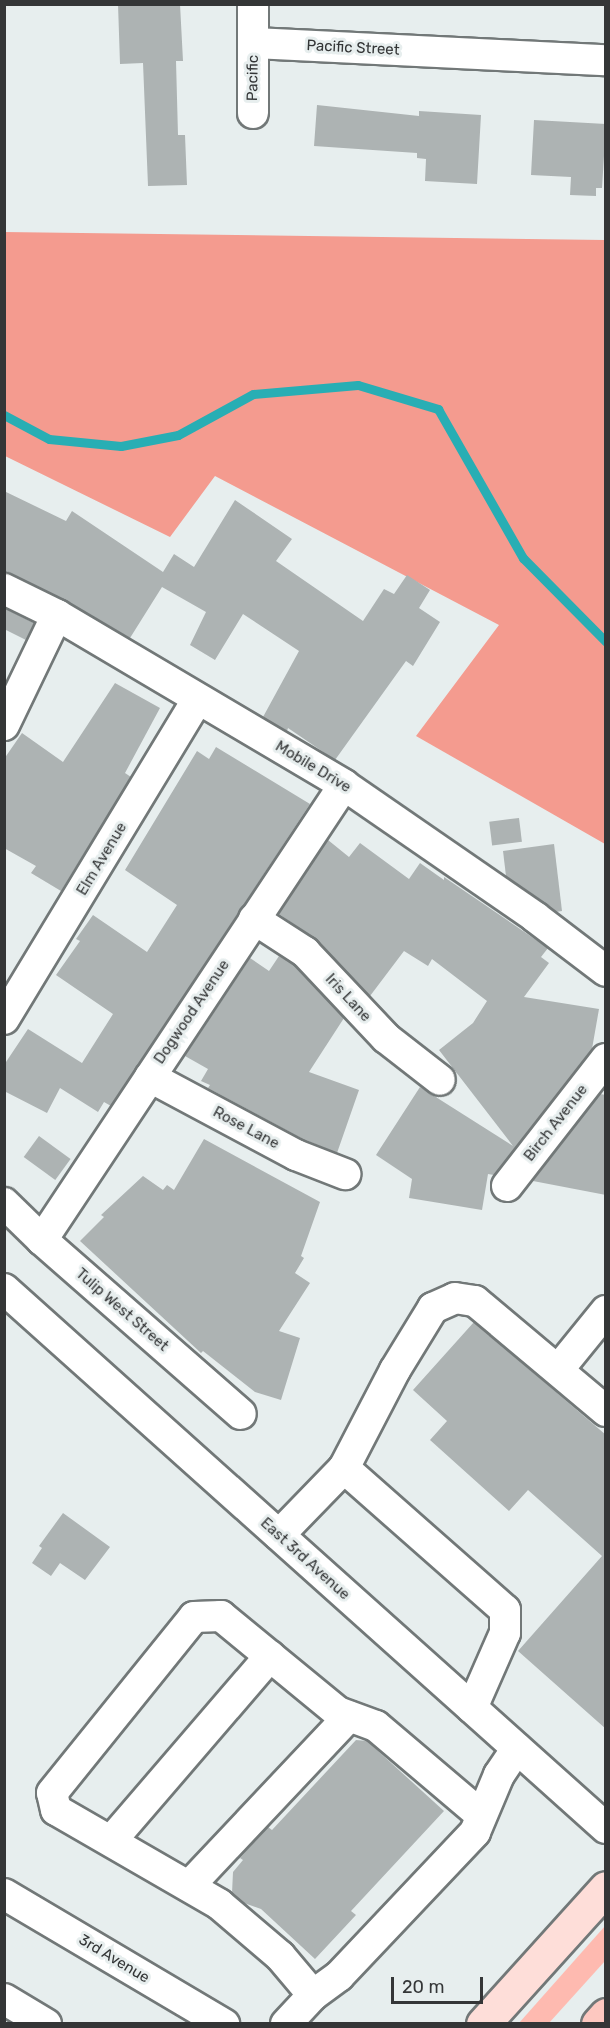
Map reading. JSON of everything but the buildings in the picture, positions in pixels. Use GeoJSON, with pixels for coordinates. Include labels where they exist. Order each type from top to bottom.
{"type":"FeatureCollection","features":[{"type":"Feature","properties":{"kind":"highway"},"geometry":{"type":"LineString","coordinates":[[598,2024],[606,2015]]}},
{"type":"Feature","properties":{"kind":"main road"},"geometry":{"type":"LineString","coordinates":[[483,2024],[606,1888]]}},
{"type":"Feature","properties":{"kind":"street"},"geometry":{"type":"LineString","coordinates":[[253,4],[254,43]]}},
{"type":"Feature","properties":{"kind":"street","name":"Pacific Street"},"geometry":{"type":"LineString","coordinates":[[254,43],[606,60]]}},
{"type":"Feature","properties":{"kind":"street","name":"Pacific"},"geometry":{"type":"LineString","coordinates":[[252,113],[254,43]]}},
{"type":"Feature","properties":{"kind":"street","name":"Mobile Drive"},"geometry":{"type":"LineString","coordinates":[[4,589],[57,615],[344,785],[535,917],[606,971]]}},
{"type":"Feature","properties":{"kind":"street"},"geometry":{"type":"LineString","coordinates":[[4,725],[57,615]]}},
{"type":"Feature","properties":{"kind":"street","name":"Elm Avenue"},"geometry":{"type":"LineString","coordinates":[[4,1019],[198,699]]}},
{"type":"Feature","properties":{"kind":"street","name":"Dogwood Avenue"},"geometry":{"type":"LineString","coordinates":[[42,1240],[344,785]]}},
{"type":"Feature","properties":{"kind":"street","name":"Iris Lane"},"geometry":{"type":"LineString","coordinates":[[254,919],[305,952],[386,1038],[440,1080]]}},
{"type":"Feature","properties":{"kind":"street","name":"Birch Avenue"},"geometry":{"type":"LineString","coordinates":[[507,1186],[606,1059]]}},
{"type":"Feature","properties":{"kind":"street","name":"Rose Lane"},"geometry":{"type":"LineString","coordinates":[[150,1077],[296,1155],[345,1173]]}},
{"type":"Feature","properties":{"kind":"street","name":"Tulip West Street"},"geometry":{"type":"LineString","coordinates":[[4,1203],[42,1240],[241,1414]]}},
{"type":"Feature","properties":{"kind":"street","name":"East 3rd Avenue"},"geometry":{"type":"LineString","coordinates":[[4,1289],[606,1828]]}},
{"type":"Feature","properties":{"kind":"street"},"geometry":{"type":"LineString","coordinates":[[279,1535],[344,1468],[395,1370],[433,1308],[455,1298],[475,1301],[606,1410]]}},
{"type":"Feature","properties":{"kind":"street"},"geometry":{"type":"LineString","coordinates":[[558,1370],[606,1311]]}},
{"type":"Feature","properties":{"kind":"street"},"geometry":{"type":"LineString","coordinates":[[344,1468],[505,1610],[505,1634],[472,1708]]}},
{"type":"Feature","properties":{"kind":"street"},"geometry":{"type":"LineString","coordinates":[[313,1995],[280,1956],[219,1904],[56,1810],[52,1793],[194,1617],[221,1616],[338,1712],[376,1726],[481,1815]]}},
{"type":"Feature","properties":{"kind":"street"},"geometry":{"type":"LineString","coordinates":[[111,1841],[270,1656]]}},
{"type":"Feature","properties":{"kind":"street"},"geometry":{"type":"LineString","coordinates":[[189,1886],[348,1716]]}},
{"type":"Feature","properties":{"kind":"street"},"geometry":{"type":"LineString","coordinates":[[286,2024],[313,1995],[339,1976],[474,1832],[499,1775],[517,1748]]}},
{"type":"Feature","properties":{"kind":"street","name":"3rd Avenue"},"geometry":{"type":"LineString","coordinates":[[4,1894],[224,2024]]}},
{"type":"Feature","properties":{"kind":"street"},"geometry":{"type":"LineString","coordinates":[[4,1999],[46,2024]]}},
{"type":"Feature","properties":{"kind":"shaded area"},"geometry":{"type":"Polygon","coordinates":[[[4,232],[605,240],[605,844],[416,736],[499,625],[215,476],[170,537],[5,456],[4,232]]]}},
{"type":"Feature","properties":{"kind":"shaded area"},"geometry":{"type":"Polygon","coordinates":[[[605,1926],[605,1961],[549,2023],[519,2023],[605,1926]]]}},
{"type":"Feature","properties":{"kind":"waterway"},"geometry":{"type":"LineString","coordinates":[[4,415],[49,439],[121,446],[178,435],[253,394],[358,385],[438,409],[523,558],[606,642]]}}]}
